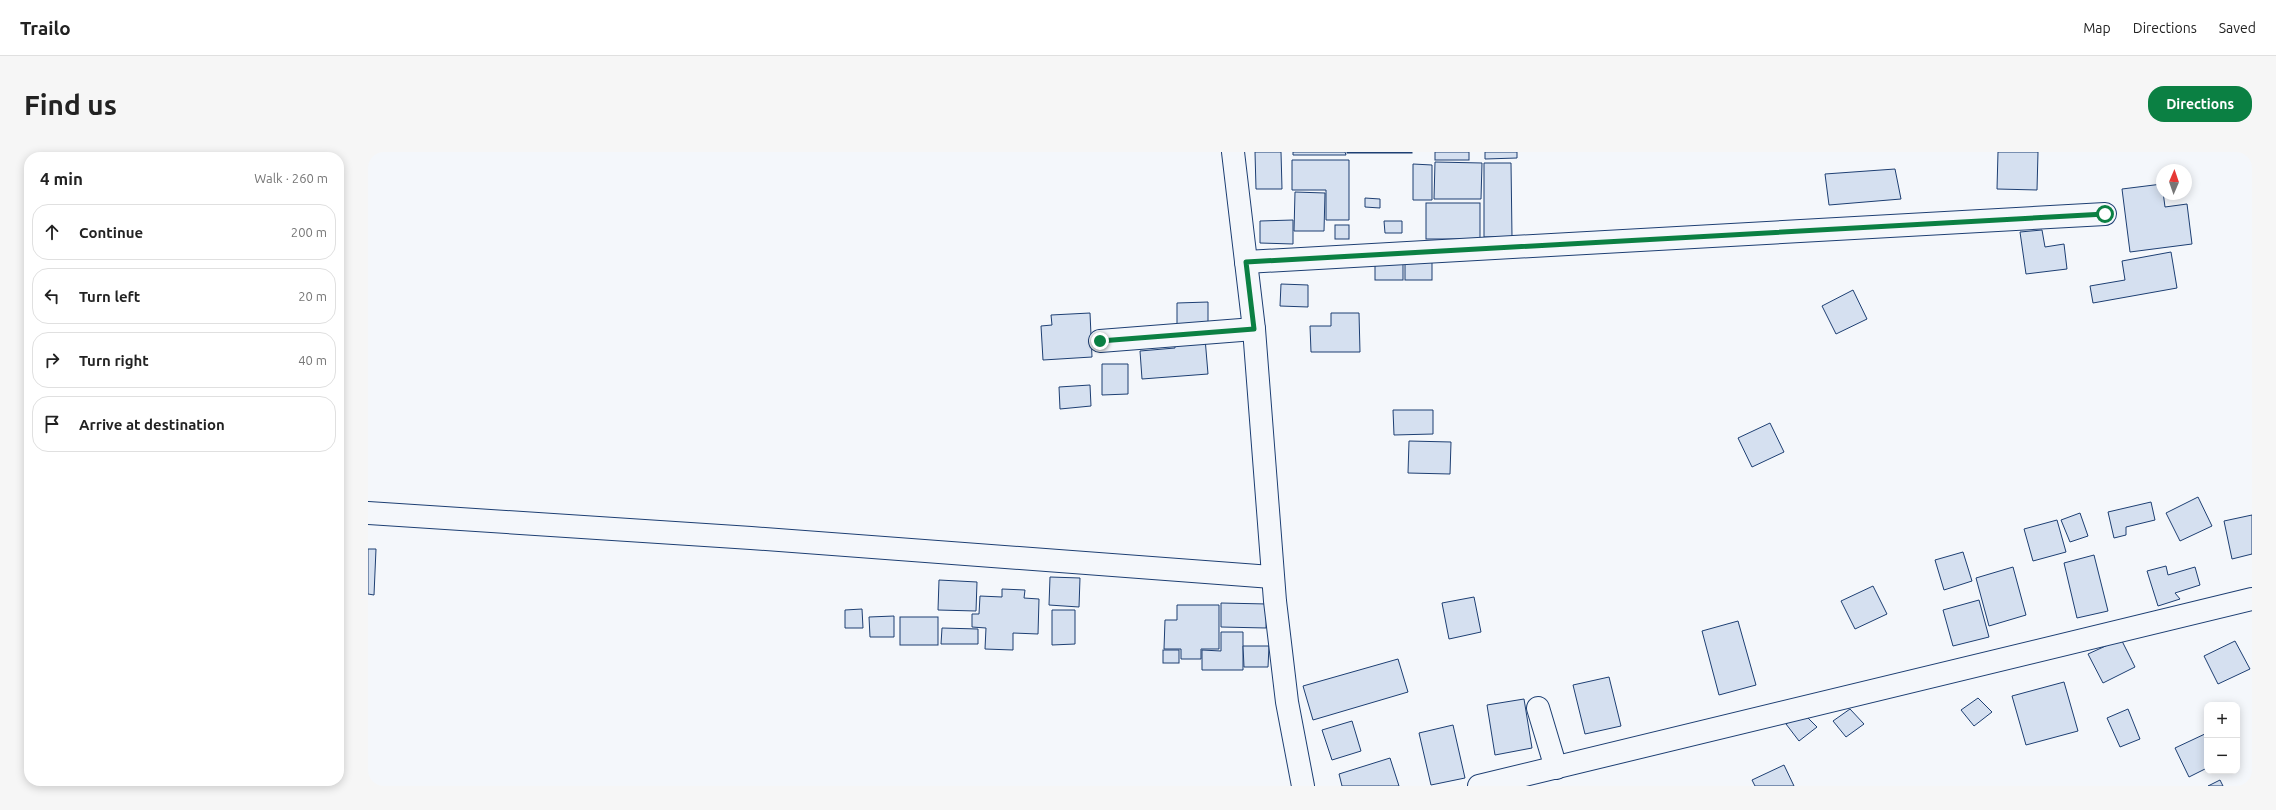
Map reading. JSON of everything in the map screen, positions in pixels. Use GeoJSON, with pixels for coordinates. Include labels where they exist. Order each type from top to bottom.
{"type":"FeatureCollection","features":[{"type":"Feature","properties":{"kind":"street"},"geometry":{"type":"LineString","coordinates":[[1234,152],[1254,329],[1272,576],[1287,702],[1303,786]]}},
{"type":"Feature","properties":{"kind":"street"},"geometry":{"type":"LineString","coordinates":[[1246,262],[2105,214]]}},
{"type":"Feature","properties":{"kind":"street"},"geometry":{"type":"LineString","coordinates":[[1100,341],[1254,329]]}},
{"type":"Feature","properties":{"kind":"street"},"geometry":{"type":"LineString","coordinates":[[368,513],[751,538],[1272,576]]}},
{"type":"Feature","properties":{"kind":"street"},"geometry":{"type":"LineString","coordinates":[[1479,786],[2252,599]]}},
{"type":"Feature","properties":{"kind":"street"},"geometry":{"type":"LineString","coordinates":[[1538,708],[1556,768]]}},
{"type":"Feature","properties":{"kind":"building"},"geometry":{"type":"Polygon","coordinates":[[[1255,152],[1281,152],[1282,189],[1256,189],[1255,152]]]}},
{"type":"Feature","properties":{"kind":"building"},"geometry":{"type":"Polygon","coordinates":[[[1293,152],[1345,152],[1346,155],[1293,155],[1293,152]]]}},
{"type":"Feature","properties":{"kind":"building"},"geometry":{"type":"Polygon","coordinates":[[[1412,152],[1412,153],[1347,153],[1412,152]]]}},
{"type":"Feature","properties":{"kind":"building"},"geometry":{"type":"Polygon","coordinates":[[[1435,152],[1469,152],[1469,160],[1435,160],[1435,152]]]}},
{"type":"Feature","properties":{"kind":"building"},"geometry":{"type":"Polygon","coordinates":[[[1485,152],[1517,152],[1517,158],[1485,159],[1485,152]]]}},
{"type":"Feature","properties":{"kind":"building"},"geometry":{"type":"Polygon","coordinates":[[[1998,152],[2038,152],[2037,190],[1997,189],[1998,152]]]}},
{"type":"Feature","properties":{"kind":"building"},"geometry":{"type":"Polygon","coordinates":[[[1292,160],[1349,160],[1349,220],[1326,220],[1326,190],[1292,190],[1292,160]]]}},
{"type":"Feature","properties":{"kind":"building"},"geometry":{"type":"Polygon","coordinates":[[[1435,162],[1482,163],[1481,199],[1434,199],[1435,162]]]}},
{"type":"Feature","properties":{"kind":"building"},"geometry":{"type":"Polygon","coordinates":[[[1484,163],[1511,163],[1512,237],[1484,237],[1484,163]]]}},
{"type":"Feature","properties":{"kind":"building"},"geometry":{"type":"Polygon","coordinates":[[[1413,164],[1432,165],[1432,200],[1413,200],[1413,164]]]}},
{"type":"Feature","properties":{"kind":"building"},"geometry":{"type":"Polygon","coordinates":[[[1895,169],[1901,199],[1829,205],[1825,174],[1895,169]]]}},
{"type":"Feature","properties":{"kind":"building"},"geometry":{"type":"Polygon","coordinates":[[[2156,185],[2156,200],[2164,200],[2165,207],[2187,204],[2192,244],[2130,252],[2122,189],[2156,185]]]}},
{"type":"Feature","properties":{"kind":"building"},"geometry":{"type":"Polygon","coordinates":[[[1295,192],[1325,193],[1324,231],[1294,231],[1295,192]]]}},
{"type":"Feature","properties":{"kind":"building"},"geometry":{"type":"Polygon","coordinates":[[[1365,198],[1380,199],[1380,208],[1365,207],[1365,198]]]}},
{"type":"Feature","properties":{"kind":"building"},"geometry":{"type":"Polygon","coordinates":[[[1426,203],[1480,203],[1480,239],[1426,239],[1426,203]]]}},
{"type":"Feature","properties":{"kind":"building"},"geometry":{"type":"Polygon","coordinates":[[[1293,220],[1293,244],[1260,243],[1260,221],[1293,220]]]}},
{"type":"Feature","properties":{"kind":"building"},"geometry":{"type":"Polygon","coordinates":[[[1384,221],[1402,221],[1402,233],[1385,233],[1384,221]]]}},
{"type":"Feature","properties":{"kind":"building"},"geometry":{"type":"Polygon","coordinates":[[[1335,225],[1349,225],[1349,239],[1335,239],[1335,225]]]}},
{"type":"Feature","properties":{"kind":"building"},"geometry":{"type":"Polygon","coordinates":[[[2042,230],[2045,247],[2064,244],[2067,269],[2026,274],[2020,232],[2042,230]]]}},
{"type":"Feature","properties":{"kind":"building"},"geometry":{"type":"Polygon","coordinates":[[[2171,252],[2177,288],[2093,303],[2090,286],[2125,280],[2122,261],[2171,252]]]}},
{"type":"Feature","properties":{"kind":"building"},"geometry":{"type":"Polygon","coordinates":[[[1375,259],[1403,259],[1403,280],[1375,280],[1375,259]]]}},
{"type":"Feature","properties":{"kind":"building"},"geometry":{"type":"Polygon","coordinates":[[[1405,259],[1432,259],[1432,280],[1405,280],[1405,259]]]}},
{"type":"Feature","properties":{"kind":"building"},"geometry":{"type":"Polygon","coordinates":[[[1281,284],[1308,285],[1308,307],[1280,306],[1281,284]]]}},
{"type":"Feature","properties":{"kind":"building"},"geometry":{"type":"Polygon","coordinates":[[[1853,290],[1867,319],[1836,334],[1822,306],[1853,290]]]}},
{"type":"Feature","properties":{"kind":"building"},"geometry":{"type":"Polygon","coordinates":[[[1208,302],[1208,327],[1177,328],[1177,303],[1208,302]]]}},
{"type":"Feature","properties":{"kind":"building"},"geometry":{"type":"Polygon","coordinates":[[[1090,313],[1092,357],[1043,360],[1041,326],[1052,325],[1051,315],[1090,313]]]}},
{"type":"Feature","properties":{"kind":"building"},"geometry":{"type":"Polygon","coordinates":[[[1331,313],[1359,313],[1360,352],[1311,352],[1310,326],[1331,326],[1331,313]]]}},
{"type":"Feature","properties":{"kind":"building"},"geometry":{"type":"Polygon","coordinates":[[[1205,338],[1208,374],[1142,379],[1140,351],[1175,348],[1175,341],[1205,338]]]}},
{"type":"Feature","properties":{"kind":"building"},"geometry":{"type":"Polygon","coordinates":[[[1102,364],[1128,364],[1128,394],[1102,395],[1102,364]]]}},
{"type":"Feature","properties":{"kind":"building"},"geometry":{"type":"Polygon","coordinates":[[[1090,385],[1091,406],[1060,409],[1059,387],[1090,385]]]}},
{"type":"Feature","properties":{"kind":"building"},"geometry":{"type":"Polygon","coordinates":[[[1393,410],[1433,410],[1433,434],[1394,435],[1393,410]]]}},
{"type":"Feature","properties":{"kind":"building"},"geometry":{"type":"Polygon","coordinates":[[[1770,423],[1784,452],[1752,467],[1738,438],[1770,423]]]}},
{"type":"Feature","properties":{"kind":"building"},"geometry":{"type":"Polygon","coordinates":[[[1409,441],[1451,442],[1450,474],[1408,473],[1409,441]]]}},
{"type":"Feature","properties":{"kind":"building"},"geometry":{"type":"Polygon","coordinates":[[[2198,497],[2212,526],[2180,541],[2166,513],[2198,497]]]}},
{"type":"Feature","properties":{"kind":"building"},"geometry":{"type":"Polygon","coordinates":[[[2151,502],[2155,520],[2126,527],[2126,535],[2114,538],[2108,512],[2151,502]]]}},
{"type":"Feature","properties":{"kind":"building"},"geometry":{"type":"Polygon","coordinates":[[[2080,513],[2088,536],[2070,542],[2061,520],[2080,513]]]}},
{"type":"Feature","properties":{"kind":"building"},"geometry":{"type":"Polygon","coordinates":[[[2252,515],[2252,554],[2232,559],[2224,521],[2252,515]]]}},
{"type":"Feature","properties":{"kind":"building"},"geometry":{"type":"Polygon","coordinates":[[[2057,520],[2066,552],[2033,561],[2024,529],[2057,520]]]}},
{"type":"Feature","properties":{"kind":"building"},"geometry":{"type":"Polygon","coordinates":[[[368,549],[376,549],[374,595],[368,594],[368,549]]]}},
{"type":"Feature","properties":{"kind":"building"},"geometry":{"type":"Polygon","coordinates":[[[1963,552],[1972,581],[1944,590],[1935,560],[1963,552]]]}},
{"type":"Feature","properties":{"kind":"building"},"geometry":{"type":"Polygon","coordinates":[[[2094,555],[2108,611],[2077,618],[2064,563],[2094,555]]]}},
{"type":"Feature","properties":{"kind":"building"},"geometry":{"type":"Polygon","coordinates":[[[2166,566],[2168,575],[2195,567],[2200,585],[2175,593],[2180,599],[2158,606],[2147,571],[2166,566]]]}},
{"type":"Feature","properties":{"kind":"building"},"geometry":{"type":"Polygon","coordinates":[[[2013,567],[2026,615],[1989,626],[1976,578],[2013,567]]]}},
{"type":"Feature","properties":{"kind":"building"},"geometry":{"type":"Polygon","coordinates":[[[1050,577],[1080,578],[1079,607],[1049,605],[1050,577]]]}},
{"type":"Feature","properties":{"kind":"building"},"geometry":{"type":"Polygon","coordinates":[[[939,580],[977,582],[976,611],[938,610],[939,580]]]}},
{"type":"Feature","properties":{"kind":"building"},"geometry":{"type":"Polygon","coordinates":[[[1873,586],[1887,614],[1855,629],[1841,601],[1873,586]]]}},
{"type":"Feature","properties":{"kind":"building"},"geometry":{"type":"Polygon","coordinates":[[[1002,589],[1025,590],[1024,598],[1039,599],[1038,634],[1013,633],[1013,650],[985,649],[986,628],[972,627],[972,614],[979,614],[980,596],[1002,597],[1002,589]]]}},
{"type":"Feature","properties":{"kind":"building"},"geometry":{"type":"Polygon","coordinates":[[[1474,597],[1481,632],[1449,639],[1442,603],[1474,597]]]}},
{"type":"Feature","properties":{"kind":"building"},"geometry":{"type":"Polygon","coordinates":[[[1979,600],[1989,637],[1953,646],[1943,610],[1979,600]]]}},
{"type":"Feature","properties":{"kind":"building"},"geometry":{"type":"Polygon","coordinates":[[[1221,603],[1267,604],[1266,628],[1221,627],[1221,603]]]}},
{"type":"Feature","properties":{"kind":"building"},"geometry":{"type":"Polygon","coordinates":[[[1177,605],[1219,605],[1219,649],[1201,649],[1201,659],[1181,659],[1181,649],[1164,649],[1165,620],[1177,620],[1177,605]]]}},
{"type":"Feature","properties":{"kind":"building"},"geometry":{"type":"Polygon","coordinates":[[[862,609],[863,628],[845,628],[845,610],[862,609]]]}},
{"type":"Feature","properties":{"kind":"building"},"geometry":{"type":"Polygon","coordinates":[[[1052,610],[1075,610],[1075,644],[1052,645],[1052,610]]]}},
{"type":"Feature","properties":{"kind":"building"},"geometry":{"type":"Polygon","coordinates":[[[894,616],[894,637],[870,637],[869,617],[894,616]]]}},
{"type":"Feature","properties":{"kind":"building"},"geometry":{"type":"Polygon","coordinates":[[[900,617],[938,617],[938,645],[900,645],[900,617]]]}},
{"type":"Feature","properties":{"kind":"building"},"geometry":{"type":"Polygon","coordinates":[[[1738,621],[1756,685],[1719,695],[1702,631],[1738,621]]]}},
{"type":"Feature","properties":{"kind":"building"},"geometry":{"type":"Polygon","coordinates":[[[942,628],[978,629],[978,644],[941,644],[942,628]]]}},
{"type":"Feature","properties":{"kind":"building"},"geometry":{"type":"Polygon","coordinates":[[[1221,632],[1243,632],[1243,670],[1202,670],[1202,650],[1221,651],[1221,632]]]}},
{"type":"Feature","properties":{"kind":"building"},"geometry":{"type":"Polygon","coordinates":[[[2121,639],[2135,667],[2103,683],[2088,654],[2121,639]]]}},
{"type":"Feature","properties":{"kind":"building"},"geometry":{"type":"Polygon","coordinates":[[[2235,641],[2250,669],[2218,684],[2204,656],[2235,641]]]}},
{"type":"Feature","properties":{"kind":"building"},"geometry":{"type":"Polygon","coordinates":[[[1243,646],[1269,646],[1268,667],[1244,667],[1243,646]]]}},
{"type":"Feature","properties":{"kind":"building"},"geometry":{"type":"Polygon","coordinates":[[[1163,650],[1179,650],[1179,663],[1163,663],[1163,650]]]}},
{"type":"Feature","properties":{"kind":"building"},"geometry":{"type":"Polygon","coordinates":[[[1398,659],[1408,692],[1313,720],[1303,686],[1398,659]]]}},
{"type":"Feature","properties":{"kind":"building"},"geometry":{"type":"Polygon","coordinates":[[[1609,677],[1621,726],[1585,734],[1573,685],[1609,677]]]}},
{"type":"Feature","properties":{"kind":"building"},"geometry":{"type":"Polygon","coordinates":[[[2064,682],[2078,731],[2026,745],[2012,696],[2064,682]]]}},
{"type":"Feature","properties":{"kind":"building"},"geometry":{"type":"Polygon","coordinates":[[[1978,698],[1992,712],[1974,726],[1961,710],[1978,698]]]}},
{"type":"Feature","properties":{"kind":"building"},"geometry":{"type":"Polygon","coordinates":[[[1524,699],[1532,748],[1495,755],[1487,705],[1524,699]]]}},
{"type":"Feature","properties":{"kind":"building"},"geometry":{"type":"Polygon","coordinates":[[[1850,709],[1864,724],[1846,737],[1833,721],[1850,709]]]}},
{"type":"Feature","properties":{"kind":"building"},"geometry":{"type":"Polygon","coordinates":[[[2128,709],[2140,739],[2120,747],[2107,718],[2128,709]]]}},
{"type":"Feature","properties":{"kind":"building"},"geometry":{"type":"Polygon","coordinates":[[[1803,713],[1817,727],[1799,741],[1786,724],[1803,713]]]}},
{"type":"Feature","properties":{"kind":"building"},"geometry":{"type":"Polygon","coordinates":[[[1352,721],[1361,751],[1332,760],[1322,730],[1352,721]]]}},
{"type":"Feature","properties":{"kind":"building"},"geometry":{"type":"Polygon","coordinates":[[[1453,725],[1465,778],[1431,785],[1419,733],[1453,725]]]}},
{"type":"Feature","properties":{"kind":"building"},"geometry":{"type":"Polygon","coordinates":[[[2204,734],[2204,770],[2189,777],[2175,748],[2204,734]]]}},
{"type":"Feature","properties":{"kind":"building"},"geometry":{"type":"Polygon","coordinates":[[[1390,758],[1399,786],[1342,786],[1339,774],[1390,758]]]}},
{"type":"Feature","properties":{"kind":"building"},"geometry":{"type":"Polygon","coordinates":[[[1784,765],[1794,786],[1755,786],[1752,780],[1784,765]]]}},
{"type":"Feature","properties":{"kind":"building"},"geometry":{"type":"Polygon","coordinates":[[[2220,780],[2223,786],[2208,786],[2220,780]]]}},
{"type":"Feature","properties":{"kind":"route"},"geometry":{"type":"LineString","coordinates":[[1100,341],[1254,329],[1246,262],[2105,214]]}}]}
